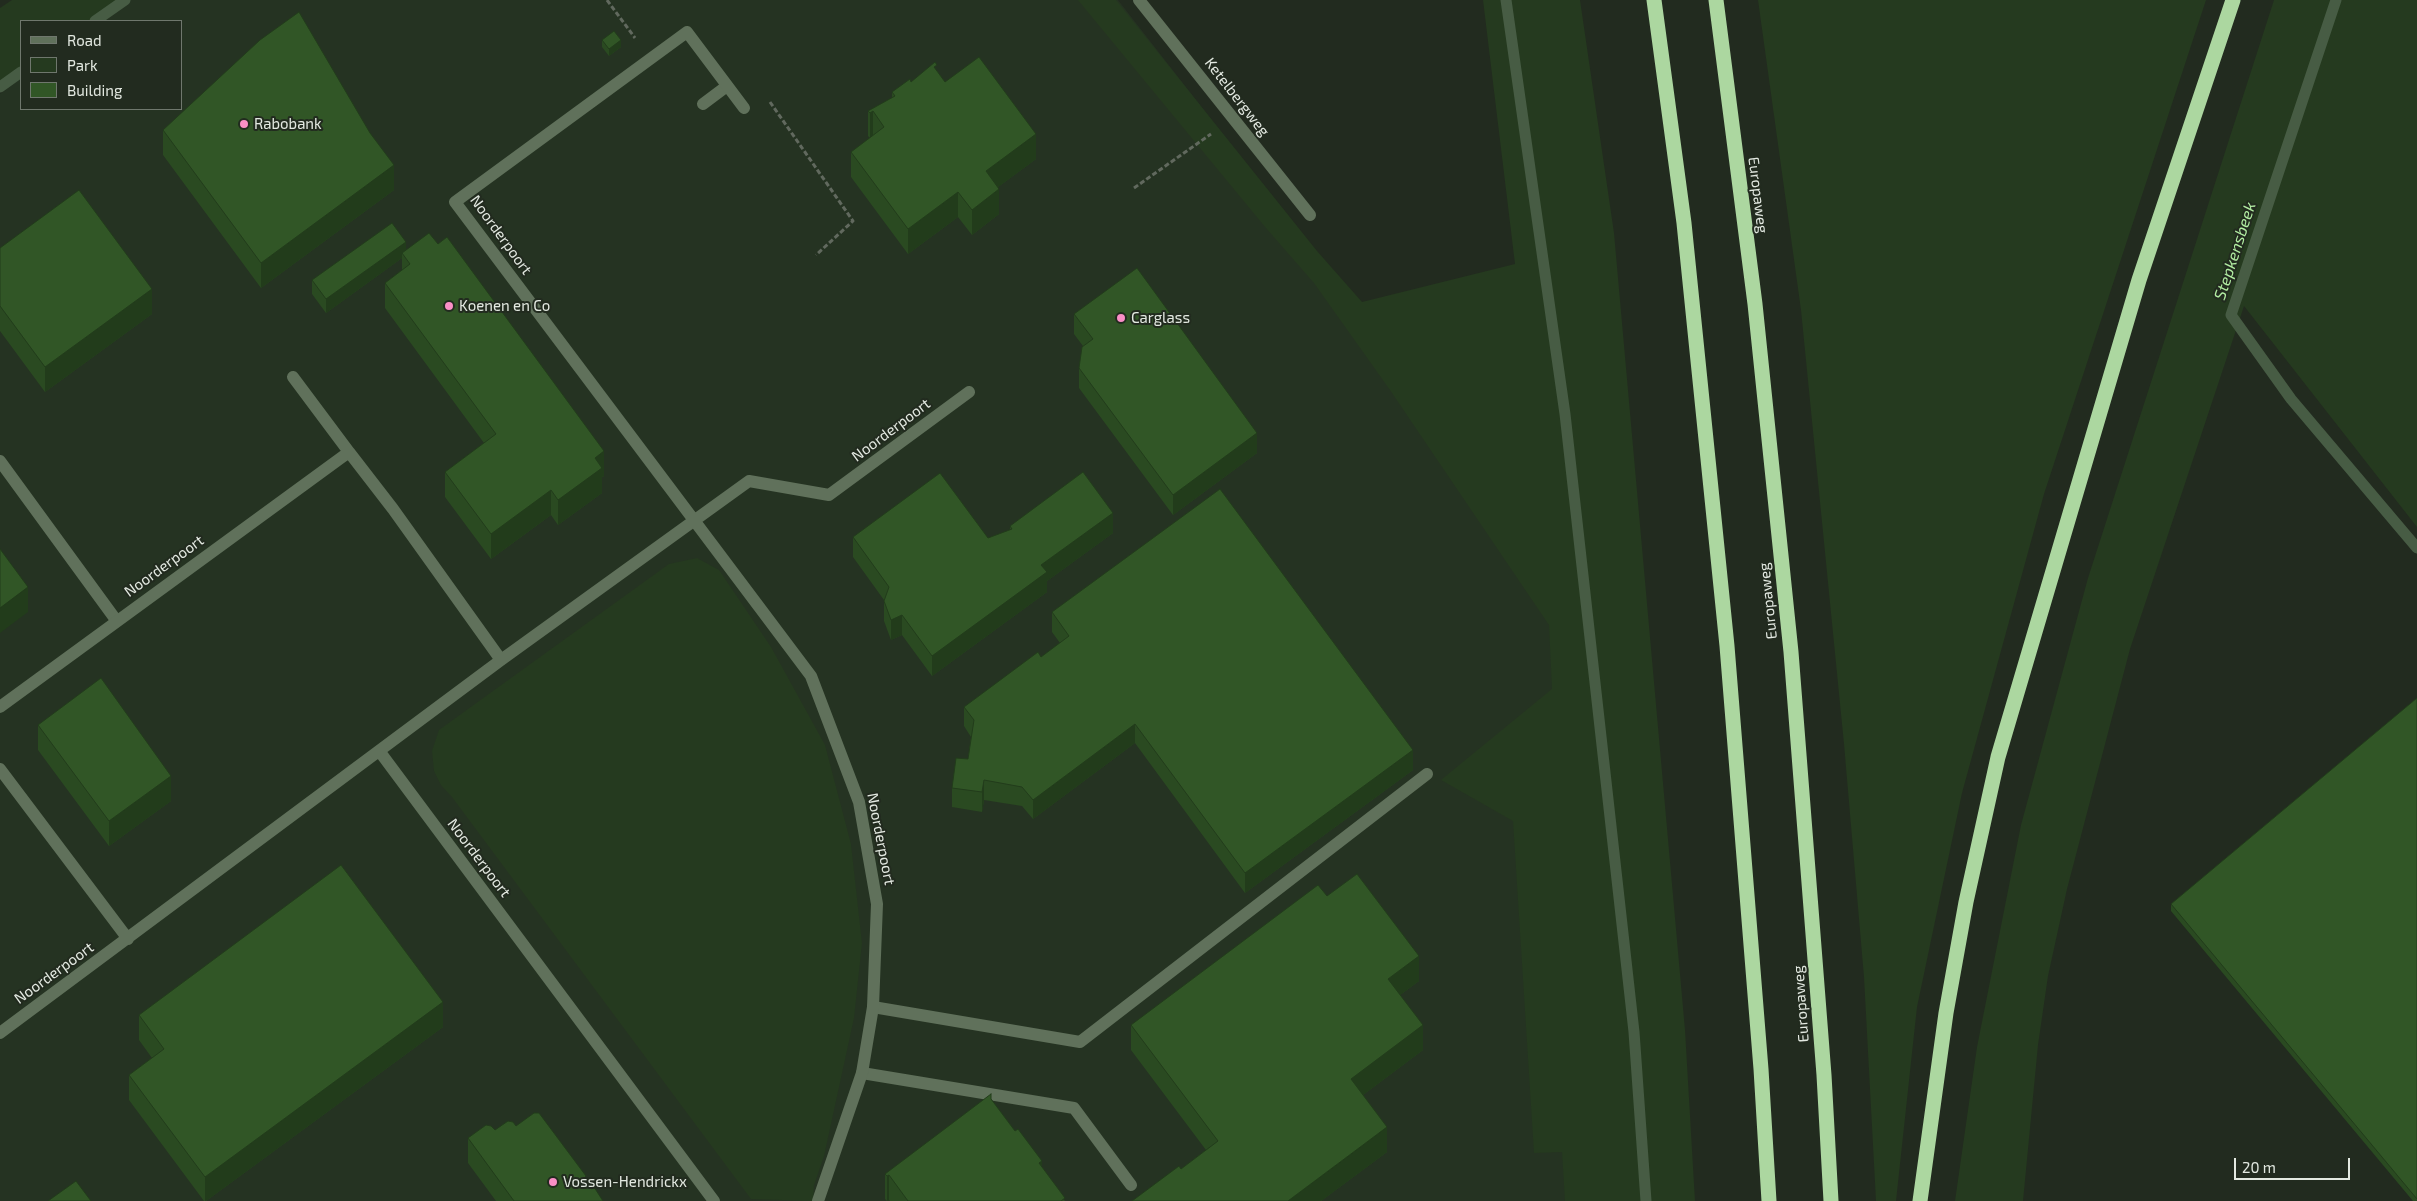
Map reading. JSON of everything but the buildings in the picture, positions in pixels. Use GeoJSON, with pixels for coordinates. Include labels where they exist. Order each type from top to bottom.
{"type":"FeatureCollection","features":[{"type":"Feature","properties":{"kind":"highway"},"geometry":{"type":"LineString","coordinates":[[1654,0],[1684,223],[1727,646],[1761,1070],[1769,1201]]}},
{"type":"Feature","properties":{"kind":"highway","name":"Europaweg"},"geometry":{"type":"LineString","coordinates":[[1716,0],[1755,304],[1791,652],[1832,1201]]}},
{"type":"Feature","properties":{"kind":"highway"},"geometry":{"type":"LineString","coordinates":[[1920,1201],[1948,1004],[1966,902],[1998,757],[2139,280],[2233,0]]}},
{"type":"Feature","properties":{"kind":"street","name":"Ketelbergweg"},"geometry":{"type":"LineString","coordinates":[[1139,0],[1310,215]]}},
{"type":"Feature","properties":{"kind":"street","name":"Noorderpoort"},"geometry":{"type":"LineString","coordinates":[[744,108],[687,32],[455,202],[696,520],[811,676],[859,802],[877,904],[873,1008],[862,1073],[818,1201]]}},
{"type":"Feature","properties":{"kind":"street"},"geometry":{"type":"LineString","coordinates":[[703,104],[727,86]]}},
{"type":"Feature","properties":{"kind":"street"},"geometry":{"type":"LineString","coordinates":[[293,377],[393,509],[501,660]]}},
{"type":"Feature","properties":{"kind":"street","name":"Noorderpoort"},"geometry":{"type":"LineString","coordinates":[[0,1033],[380,752],[501,660],[749,481],[829,496],[969,392]]}},
{"type":"Feature","properties":{"kind":"street","name":"Noorderpoort"},"geometry":{"type":"LineString","coordinates":[[0,707],[116,620],[349,452]]}},
{"type":"Feature","properties":{"kind":"street"},"geometry":{"type":"LineString","coordinates":[[0,461],[116,620]]}},
{"type":"Feature","properties":{"kind":"street","name":"Noorderpoort"},"geometry":{"type":"LineString","coordinates":[[380,752],[714,1201]]}},
{"type":"Feature","properties":{"kind":"street"},"geometry":{"type":"LineString","coordinates":[[0,769],[128,939]]}},
{"type":"Feature","properties":{"kind":"street"},"geometry":{"type":"LineString","coordinates":[[873,1008],[1080,1042],[1427,774]]}},
{"type":"Feature","properties":{"kind":"street"},"geometry":{"type":"LineString","coordinates":[[862,1073],[1074,1108],[1130,1185]]}},
{"type":"Feature","properties":{"kind":"path"},"geometry":{"type":"LineString","coordinates":[[607,0],[650,59]]}},
{"type":"Feature","properties":{"kind":"path"},"geometry":{"type":"LineString","coordinates":[[770,101],[853,221],[816,255]]}},
{"type":"Feature","properties":{"kind":"path"},"geometry":{"type":"LineString","coordinates":[[1134,188],[1234,118]]}},
{"type":"Feature","properties":{"kind":"shaded area"},"geometry":{"type":"Polygon","coordinates":[[[125,0],[1118,0],[1567,575],[1615,1201],[0,1201],[0,94],[20,79],[20,110],[182,110],[182,20],[98,20],[125,0]]]}},
{"type":"Feature","properties":{"kind":"green space"},"geometry":{"type":"Polygon","coordinates":[[[12,0],[120,0],[90,20],[20,20],[20,68],[0,82],[0,8],[12,0]]]}},
{"type":"Feature","properties":{"kind":"green space"},"geometry":{"type":"Polygon","coordinates":[[[1078,0],[1116,0],[1317,251],[1362,302],[1515,264],[1483,0],[1580,0],[1614,233],[1685,1030],[1695,1201],[1565,1201],[1562,1152],[1534,1153],[1513,821],[1441,780],[1552,689],[1549,625],[1390,390],[1314,283],[1266,228],[1078,0]]]}},
{"type":"Feature","properties":{"kind":"green space"},"geometry":{"type":"Polygon","coordinates":[[[1758,0],[2206,0],[2044,494],[1962,793],[1917,1007],[1896,1201],[1876,1201],[1864,977],[1844,744],[1801,310],[1758,0]]]}},
{"type":"Feature","properties":{"kind":"green space"},"geometry":{"type":"Polygon","coordinates":[[[2274,0],[2417,0],[2417,527],[2244,306],[2130,649],[2067,889],[2048,976],[2038,1045],[2023,1201],[1955,1201],[1977,1047],[2021,825],[2088,578],[2274,0]]]}},
{"type":"Feature","properties":{"kind":"green space"},"geometry":{"type":"Polygon","coordinates":[[[697,558],[719,570],[771,647],[825,745],[851,844],[862,943],[854,1018],[824,1156],[814,1185],[813,1201],[751,1199],[452,797],[441,785],[434,771],[432,751],[439,730],[669,564],[697,558]]]}},
{"type":"Feature","properties":{"kind":"waterway"},"geometry":{"type":"LineString","coordinates":[[96,20],[125,0]]}},
{"type":"Feature","properties":{"kind":"waterway"},"geometry":{"type":"LineString","coordinates":[[1506,0],[1565,414],[1634,1032],[1646,1201]]}},
{"type":"Feature","properties":{"kind":"waterway","name":"Stepkensbeek"},"geometry":{"type":"LineString","coordinates":[[2336,0],[2231,315],[2291,399],[2417,548]]}},
{"type":"Feature","properties":{"kind":"waterway"},"geometry":{"type":"LineString","coordinates":[[0,87],[20,73]]}},
{"type":"Feature","properties":{"kind":"place","name":"Rabobank"},"geometry":{"type":"Point","coordinates":[244,124]}},
{"type":"Feature","properties":{"kind":"place","name":"Koenen en Co"},"geometry":{"type":"Point","coordinates":[449,306]}},
{"type":"Feature","properties":{"kind":"place","name":"Carglass"},"geometry":{"type":"Point","coordinates":[1121,318]}},
{"type":"Feature","properties":{"kind":"place","name":"Vossen-Hendrickx"},"geometry":{"type":"Point","coordinates":[553,1182]}}]}
